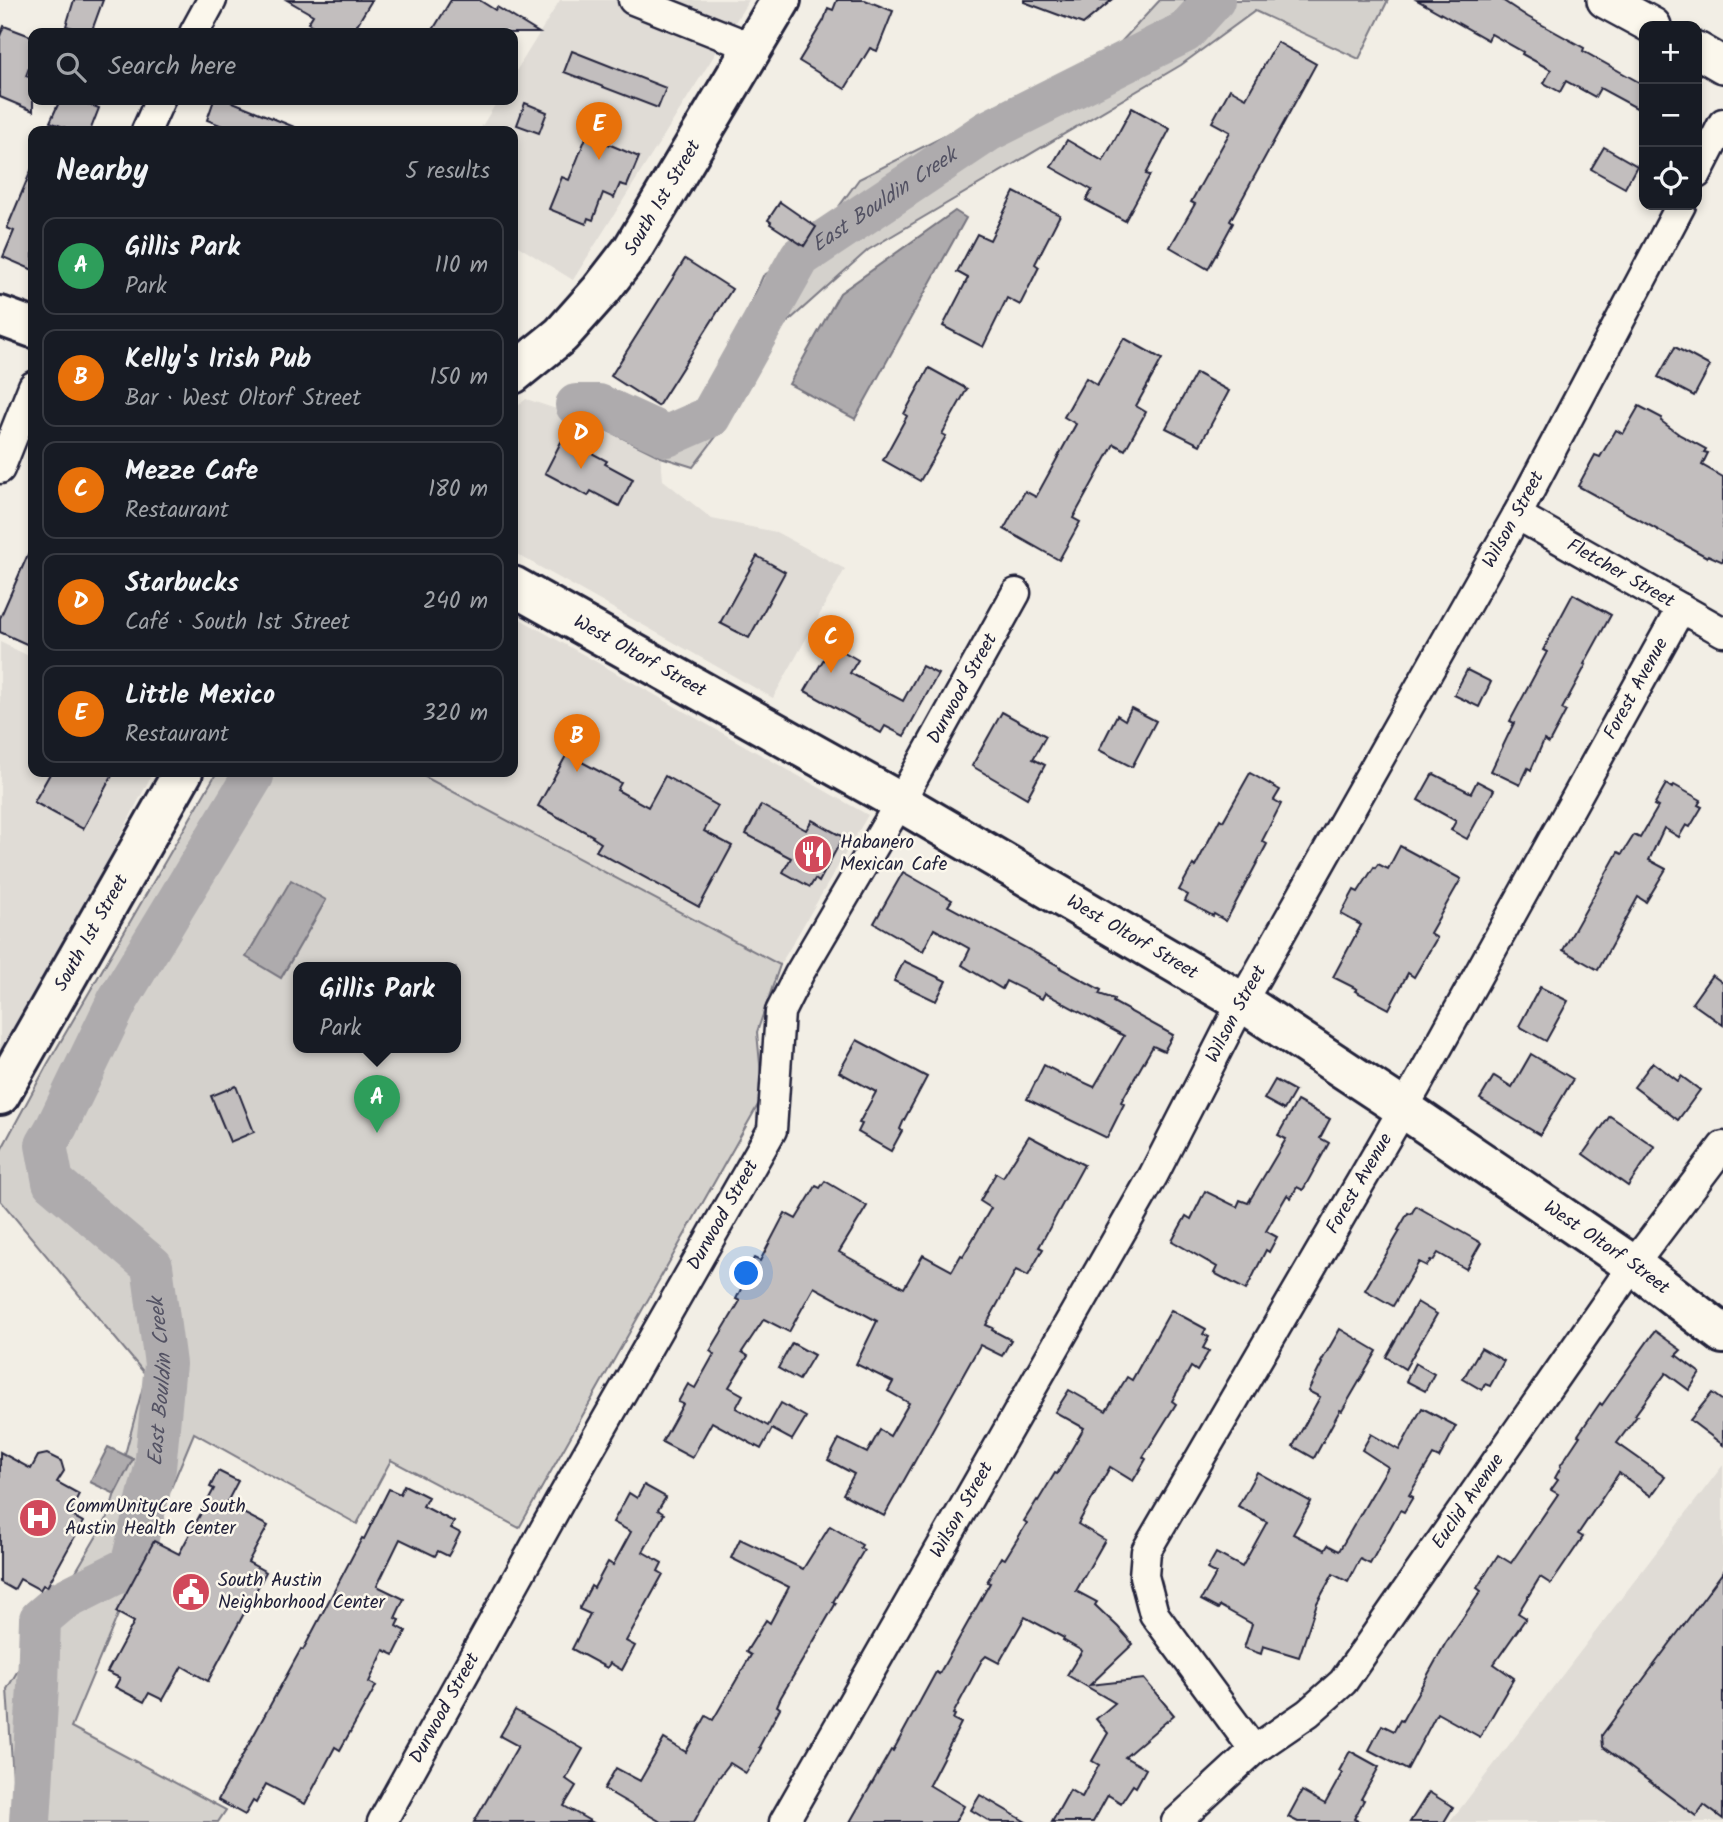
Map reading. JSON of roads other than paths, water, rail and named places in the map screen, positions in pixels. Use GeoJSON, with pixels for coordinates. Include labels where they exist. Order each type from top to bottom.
{"type":"FeatureCollection","features":[{"type":"Feature","properties":{"kind":"main road","name":"South 1st Street"},"geometry":{"type":"LineString","coordinates":[[518,370],[561,335],[632,250],[781,0]]}},
{"type":"Feature","properties":{"kind":"main road"},"geometry":{"type":"LineString","coordinates":[[0,316],[28,326]]}},
{"type":"Feature","properties":{"kind":"main road","name":"West Oltorf Street"},"geometry":{"type":"LineString","coordinates":[[518,589],[900,802],[1242,1002],[1633,1265],[1723,1334]]}},
{"type":"Feature","properties":{"kind":"main road","name":"South 1st Street"},"geometry":{"type":"LineString","coordinates":[[0,1095],[180,777]]}},
{"type":"Feature","properties":{"kind":"street"},"geometry":{"type":"LineString","coordinates":[[197,28],[212,0]]}},
{"type":"Feature","properties":{"kind":"street"},"geometry":{"type":"LineString","coordinates":[[633,0],[754,48]]}},
{"type":"Feature","properties":{"kind":"street"},"geometry":{"type":"LineString","coordinates":[[1605,0],[1644,21]]}},
{"type":"Feature","properties":{"kind":"street"},"geometry":{"type":"LineString","coordinates":[[1702,53],[1723,65]]}},
{"type":"Feature","properties":{"kind":"street"},"geometry":{"type":"LineString","coordinates":[[148,126],[158,105]]}},
{"type":"Feature","properties":{"kind":"street"},"geometry":{"type":"LineString","coordinates":[[1702,164],[1723,123]]}},
{"type":"Feature","properties":{"kind":"street","name":"Wilson Street"},"geometry":{"type":"LineString","coordinates":[[785,1822],[1153,1176],[1242,1002],[1517,515],[1678,210]]}},
{"type":"Feature","properties":{"kind":"street"},"geometry":{"type":"LineString","coordinates":[[0,469],[28,399]]}},
{"type":"Feature","properties":{"kind":"street","name":"Fletcher Street"},"geometry":{"type":"LineString","coordinates":[[1517,515],[1723,632]]}},
{"type":"Feature","properties":{"kind":"street","name":"Durwood Street"},"geometry":{"type":"LineString","coordinates":[[382,1822],[552,1515],[772,1130],[780,1012],[1016,593]]}},
{"type":"Feature","properties":{"kind":"street","name":"Forest Avenue"},"geometry":{"type":"LineString","coordinates":[[1254,1751],[1154,1614],[1144,1576],[1146,1551],[1404,1109],[1681,608]]}},
{"type":"Feature","properties":{"kind":"street","name":"Euclid Avenue"},"geometry":{"type":"LineString","coordinates":[[1176,1822],[1254,1751],[1308,1713],[1343,1682],[1633,1265],[1723,1146]]}},
{"type":"Feature","properties":{"kind":"waterway","name":"East Bouldin Creek"},"geometry":{"type":"LineString","coordinates":[[576,405],[599,405],[667,436],[710,417],[800,257],[988,131],[1185,32],[1214,0]]}},
{"type":"Feature","properties":{"kind":"waterway","name":"East Bouldin Creek"},"geometry":{"type":"LineString","coordinates":[[30,1822],[40,1619],[60,1602],[131,1566],[155,1468],[165,1364],[152,1266],[53,1182],[46,1145],[118,1000],[252,777]]}},
{"type":"Feature","properties":{"kind":"place","name":"Little Mexico"},"geometry":{"type":"Point","coordinates":[599,160]}},
{"type":"Feature","properties":{"kind":"place","name":"Starbucks"},"geometry":{"type":"Point","coordinates":[581,469]}},
{"type":"Feature","properties":{"kind":"place","name":"Mezze Cafe"},"geometry":{"type":"Point","coordinates":[831,673]}},
{"type":"Feature","properties":{"kind":"place","name":"Kelly's Irish Pub"},"geometry":{"type":"Point","coordinates":[577,772]}},
{"type":"Feature","properties":{"kind":"place","name":"Habanero Mexican Cafe"},"geometry":{"type":"Point","coordinates":[813,854]}},
{"type":"Feature","properties":{"kind":"place","name":"Gillis Park"},"geometry":{"type":"Point","coordinates":[377,1133]}},
{"type":"Feature","properties":{"kind":"place","name":"CommUnityCare South Austin Health Center"},"geometry":{"type":"Point","coordinates":[38,1518]}},
{"type":"Feature","properties":{"kind":"place","name":"South Austin Neighborhood Center"},"geometry":{"type":"Point","coordinates":[191,1592]}}]}
